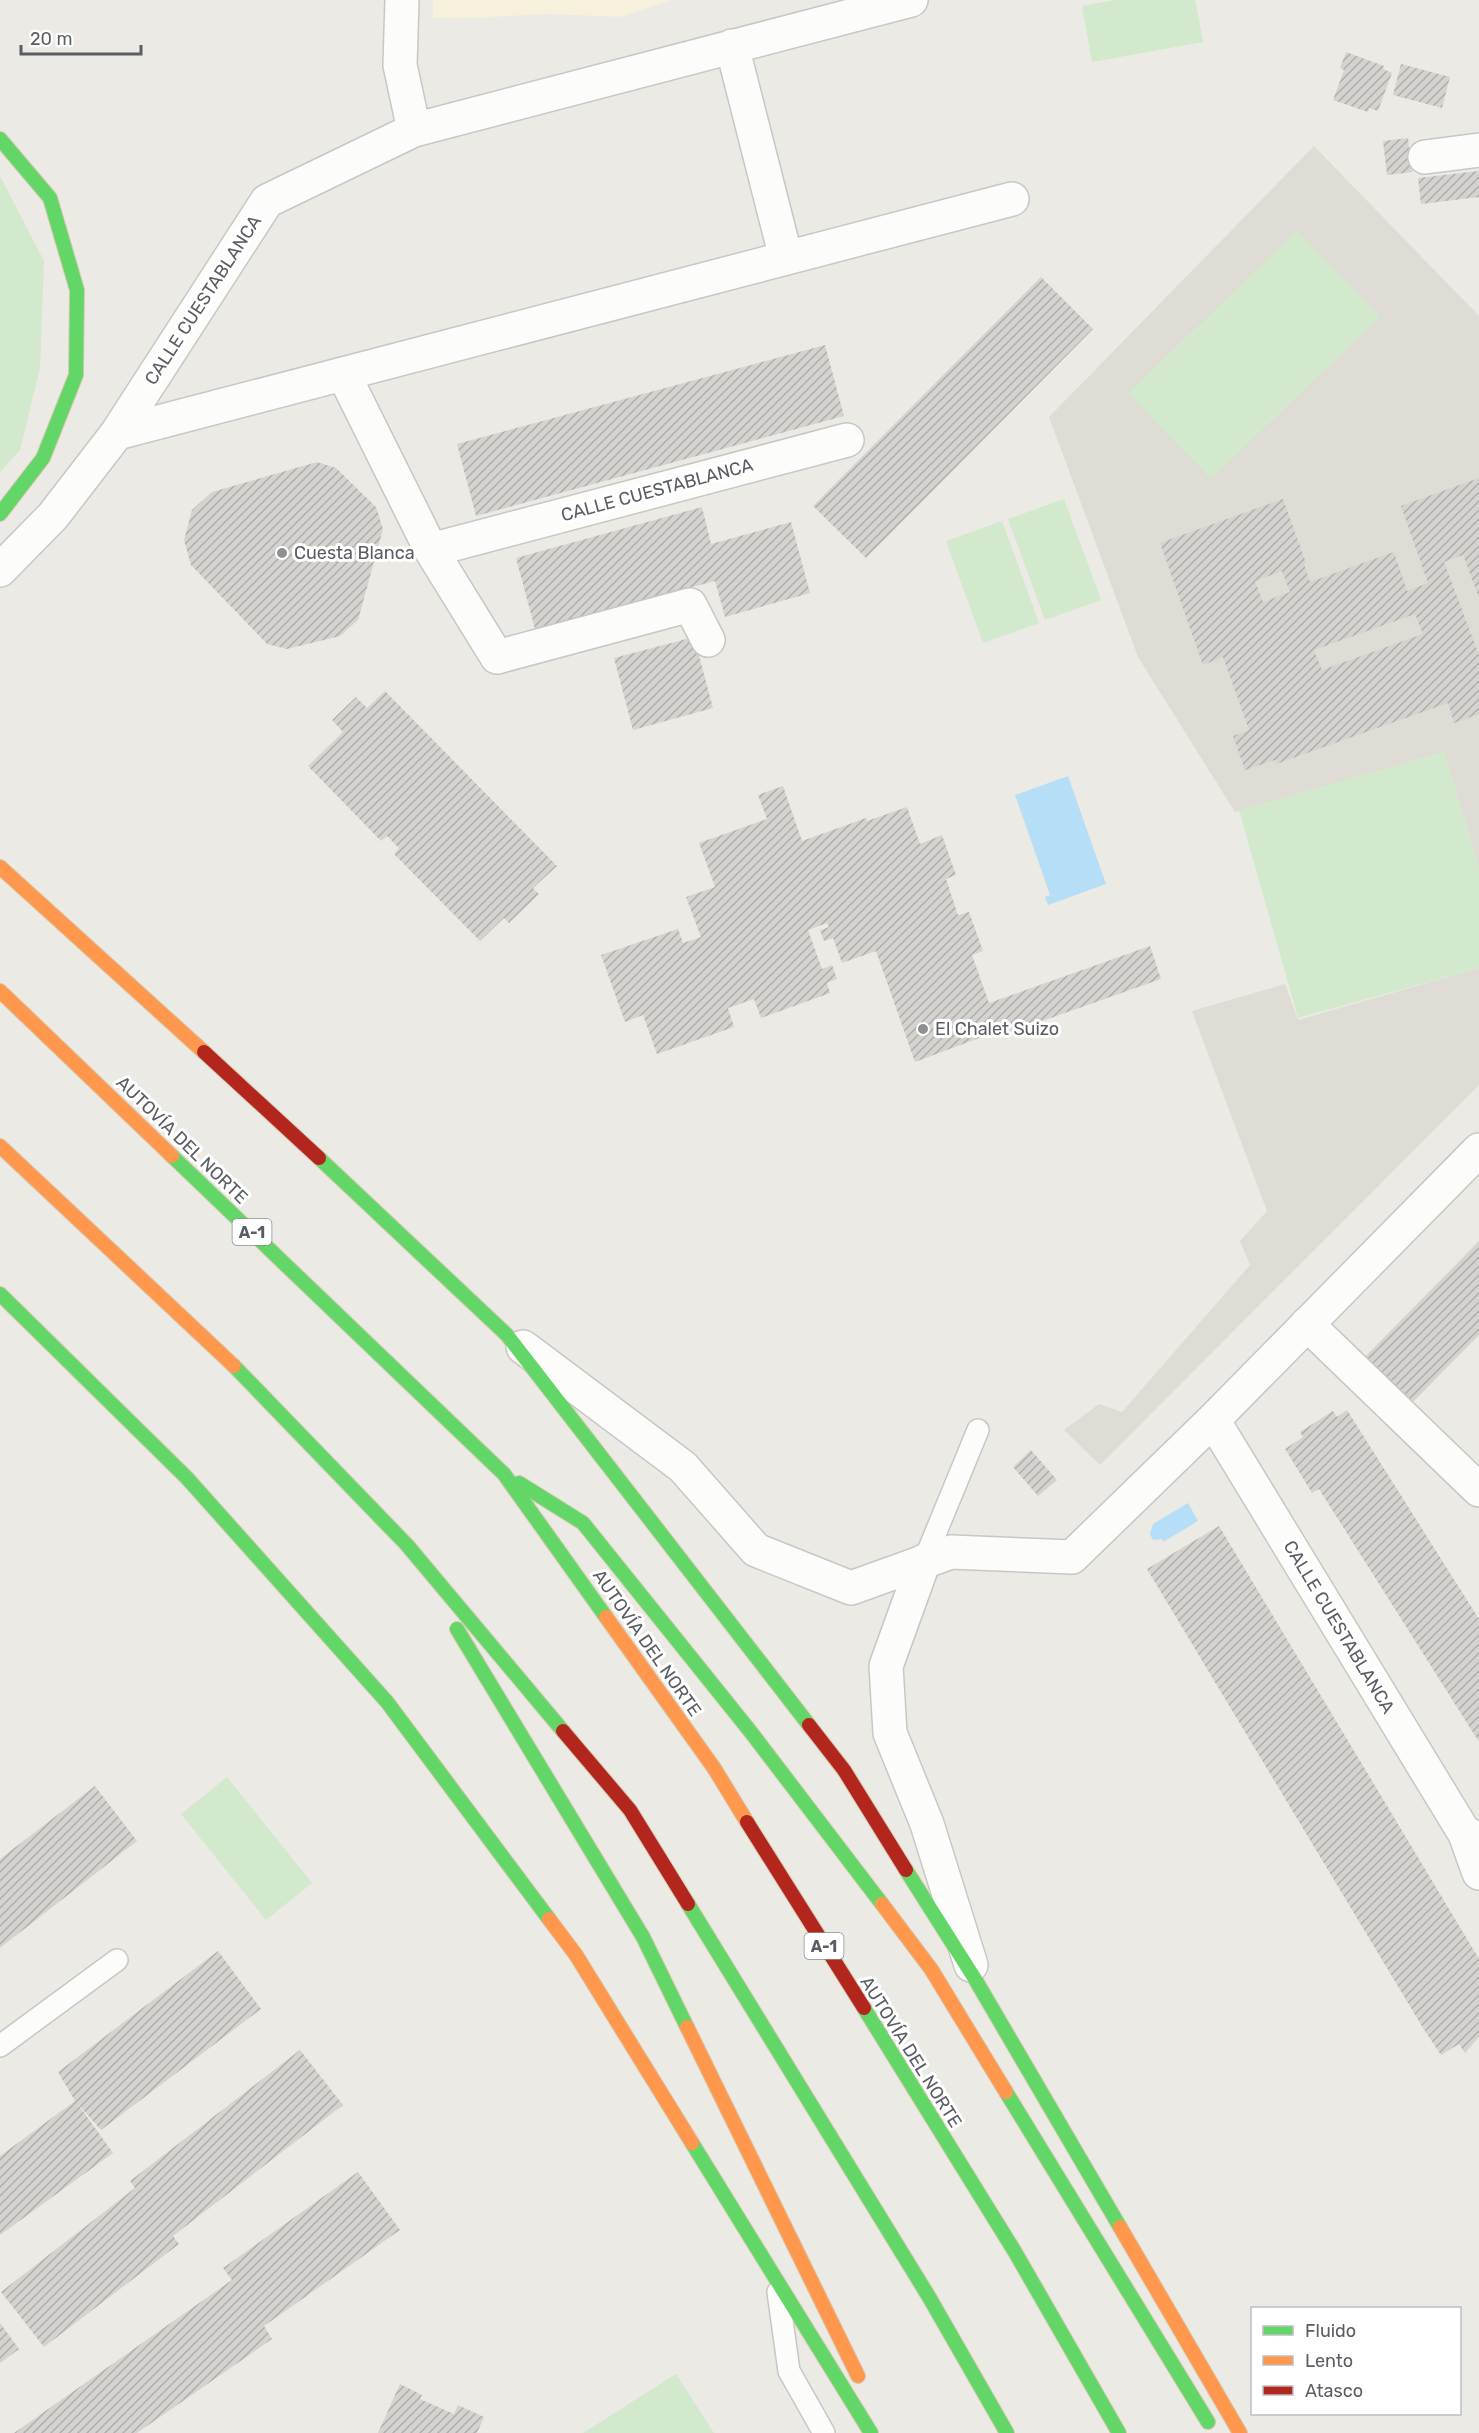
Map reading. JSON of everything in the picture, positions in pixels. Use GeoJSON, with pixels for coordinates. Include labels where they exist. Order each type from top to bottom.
{"type":"FeatureCollection","features":[{"type":"Feature","properties":{"kind":"main road"},"geometry":{"type":"LineString","coordinates":[[0,139],[50,198],[77,290],[76,375],[43,458],[0,514]]}},
{"type":"Feature","properties":{"kind":"main road"},"geometry":{"type":"LineString","coordinates":[[0,867],[236,1081],[507,1335],[844,1770],[975,1979],[1240,2433]]}},
{"type":"Feature","properties":{"kind":"main road","name":"AUTOVÍA DEL NORTE"},"geometry":{"type":"LineString","coordinates":[[0,991],[504,1474],[714,1768],[1015,2253],[1119,2433]]}},
{"type":"Feature","properties":{"kind":"main road"},"geometry":{"type":"LineString","coordinates":[[0,1146],[208,1339],[407,1545],[630,1810],[929,2297],[1007,2433]]}},
{"type":"Feature","properties":{"kind":"main road"},"geometry":{"type":"LineString","coordinates":[[0,1294],[187,1479],[387,1702],[576,1955],[871,2433]]}},
{"type":"Feature","properties":{"kind":"main road"},"geometry":{"type":"LineString","coordinates":[[504,1474],[583,1523],[750,1731],[931,1969],[1215,2433]]}},
{"type":"Feature","properties":{"kind":"main road"},"geometry":{"type":"LineString","coordinates":[[407,1545],[643,1937],[865,2391]]}},
{"type":"Feature","properties":{"kind":"main road"},"geometry":{"type":"LineString","coordinates":[[875,2412],[885,2433]]}},
{"type":"Feature","properties":{"kind":"street"},"geometry":{"type":"LineString","coordinates":[[402,0],[400,65],[414,130]]}},
{"type":"Feature","properties":{"kind":"street","name":"CALLE CUESTABLANCA"},"geometry":{"type":"LineString","coordinates":[[0,570],[53,516],[117,433],[267,201],[414,130],[911,0]]}},
{"type":"Feature","properties":{"kind":"street"},"geometry":{"type":"LineString","coordinates":[[732,46],[786,258]]}},
{"type":"Feature","properties":{"kind":"street"},"geometry":{"type":"LineString","coordinates":[[1425,156],[1479,150]]}},
{"type":"Feature","properties":{"kind":"street"},"geometry":{"type":"LineString","coordinates":[[117,433],[1012,199]]}},
{"type":"Feature","properties":{"kind":"street"},"geometry":{"type":"LineString","coordinates":[[344,375],[431,550],[497,657],[690,605],[708,640]]}},
{"type":"Feature","properties":{"kind":"street","name":"CALLE CUESTABLANCA"},"geometry":{"type":"LineString","coordinates":[[431,550],[847,440]]}},
{"type":"Feature","properties":{"kind":"street"},"geometry":{"type":"LineString","coordinates":[[507,1335],[683,1467],[756,1550],[851,1588],[951,1552],[1072,1557],[1212,1420],[1479,1150]]}},
{"type":"Feature","properties":{"kind":"street"},"geometry":{"type":"LineString","coordinates":[[1307,1324],[1479,1490]]}},
{"type":"Feature","properties":{"kind":"street","name":"CALLE CUESTABLANCA"},"geometry":{"type":"LineString","coordinates":[[1212,1420],[1472,1836],[1479,1874]]}},
{"type":"Feature","properties":{"kind":"street"},"geometry":{"type":"LineString","coordinates":[[924,1561],[886,1666],[890,1733],[927,1824],[975,1979]]}},
{"type":"Feature","properties":{"kind":"lane"},"geometry":{"type":"LineString","coordinates":[[924,1561],[978,1430]]}},
{"type":"Feature","properties":{"kind":"lane"},"geometry":{"type":"LineString","coordinates":[[0,2046],[117,1960]]}},
{"type":"Feature","properties":{"kind":"lane"},"geometry":{"type":"LineString","coordinates":[[776,2280],[789,2371],[824,2433]]}},
{"type":"Feature","properties":{"kind":"shaded area"},"geometry":{"type":"Polygon","coordinates":[[[433,0],[672,0],[621,17],[547,14],[433,18],[433,0]]]}},
{"type":"Feature","properties":{"kind":"shaded area"},"geometry":{"type":"Polygon","coordinates":[[[1314,146],[1479,316],[1479,867],[1444,752],[1235,812],[1138,657],[1049,417],[1314,146]]]}},
{"type":"Feature","properties":{"kind":"shaded area"},"geometry":{"type":"Polygon","coordinates":[[[1479,968],[1479,1085],[1100,1465],[1064,1430],[1099,1404],[1122,1412],[1250,1265],[1240,1241],[1267,1211],[1192,1011],[1285,984],[1298,1020],[1479,968]]]}},
{"type":"Feature","properties":{"kind":"green space"},"geometry":{"type":"Polygon","coordinates":[[[1115,0],[1195,0],[1203,42],[1092,62],[1082,6],[1115,0]]]}},
{"type":"Feature","properties":{"kind":"green space"},"geometry":{"type":"Polygon","coordinates":[[[0,176],[44,261],[40,368],[20,450],[0,472],[0,176]]]}},
{"type":"Feature","properties":{"kind":"green space"},"geometry":{"type":"Polygon","coordinates":[[[1297,231],[1380,317],[1211,479],[1128,393],[1297,231]]]}},
{"type":"Feature","properties":{"kind":"green space"},"geometry":{"type":"Polygon","coordinates":[[[1064,499],[1101,600],[1045,620],[1008,519],[1064,499]]]}},
{"type":"Feature","properties":{"kind":"green space"},"geometry":{"type":"Polygon","coordinates":[[[1002,521],[1039,623],[983,643],[946,541],[1002,521]]]}},
{"type":"Feature","properties":{"kind":"green space"},"geometry":{"type":"Polygon","coordinates":[[[1444,752],[1479,867],[1479,968],[1298,1018],[1239,810],[1444,752]]]}},
{"type":"Feature","properties":{"kind":"green space"},"geometry":{"type":"Polygon","coordinates":[[[227,1777],[312,1883],[266,1920],[181,1814],[227,1777]]]}},
{"type":"Feature","properties":{"kind":"green space"},"geometry":{"type":"Polygon","coordinates":[[[676,2374],[714,2433],[583,2433],[676,2374]]]}},
{"type":"Feature","properties":{"kind":"water"},"geometry":{"type":"Polygon","coordinates":[[[1068,776],[1106,884],[1048,905],[1045,897],[1050,895],[1015,795],[1068,776]]]}},
{"type":"Feature","properties":{"kind":"water"},"geometry":{"type":"Polygon","coordinates":[[[1188,1503],[1198,1521],[1163,1542],[1162,1539],[1153,1540],[1150,1534],[1153,1524],[1188,1503]]]}},
{"type":"Feature","properties":{"kind":"building"},"geometry":{"type":"Polygon","coordinates":[[[1346,52],[1384,66],[1383,69],[1392,73],[1378,111],[1369,108],[1368,112],[1333,100],[1344,70],[1340,68],[1346,52]]]}},
{"type":"Feature","properties":{"kind":"building"},"geometry":{"type":"Polygon","coordinates":[[[1401,64],[1450,77],[1442,108],[1393,95],[1401,64]]]}},
{"type":"Feature","properties":{"kind":"building"},"geometry":{"type":"Polygon","coordinates":[[[1408,138],[1412,172],[1387,175],[1383,141],[1408,138]]]}},
{"type":"Feature","properties":{"kind":"building"},"geometry":{"type":"Polygon","coordinates":[[[1479,171],[1479,197],[1421,204],[1418,178],[1479,171]]]}},
{"type":"Feature","properties":{"kind":"building"},"geometry":{"type":"Polygon","coordinates":[[[1041,277],[1093,329],[866,558],[813,506],[1041,277]]]}},
{"type":"Feature","properties":{"kind":"building"},"geometry":{"type":"Polygon","coordinates":[[[825,345],[844,416],[476,516],[457,444],[825,345]]]}},
{"type":"Feature","properties":{"kind":"building","name":"Cuesta Blanca"},"geometry":{"type":"Polygon","coordinates":[[[317,462],[336,468],[376,507],[383,529],[358,620],[340,636],[287,649],[267,644],[191,565],[184,540],[192,510],[212,492],[317,462]]]}},
{"type":"Feature","properties":{"kind":"building"},"geometry":{"type":"Polygon","coordinates":[[[1479,478],[1479,598],[1463,555],[1444,562],[1479,655],[1479,714],[1454,723],[1448,703],[1276,764],[1275,760],[1245,770],[1233,736],[1249,730],[1223,657],[1203,665],[1160,543],[1283,499],[1306,563],[1304,564],[1310,582],[1394,552],[1407,591],[1428,583],[1401,506],[1479,478]],[[1282,571],[1255,581],[1263,602],[1290,592],[1282,571]],[[1415,614],[1314,650],[1322,670],[1423,634],[1415,614]]]}},
{"type":"Feature","properties":{"kind":"building"},"geometry":{"type":"Polygon","coordinates":[[[702,507],[711,544],[791,522],[810,593],[725,617],[715,581],[535,629],[516,558],[702,507]]]}},
{"type":"Feature","properties":{"kind":"building"},"geometry":{"type":"Polygon","coordinates":[[[694,637],[713,708],[633,730],[614,658],[694,637]]]}},
{"type":"Feature","properties":{"kind":"building"},"geometry":{"type":"Polygon","coordinates":[[[385,691],[557,866],[533,888],[539,894],[509,923],[504,918],[480,941],[394,854],[399,848],[387,836],[381,841],[308,766],[343,732],[332,720],[356,697],[367,708],[385,691]]]}},
{"type":"Feature","properties":{"kind":"building"},"geometry":{"type":"Polygon","coordinates":[[[783,786],[802,841],[866,818],[867,821],[907,807],[920,844],[942,835],[956,875],[946,879],[958,915],[969,912],[983,951],[972,955],[989,1003],[1150,946],[1161,979],[1000,1036],[998,1031],[915,1062],[876,951],[842,963],[833,938],[824,941],[820,930],[829,927],[827,923],[808,930],[822,969],[832,965],[837,979],[827,983],[830,993],[761,1018],[754,999],[728,1008],[734,1027],[657,1054],[643,1015],[625,1022],[601,955],[678,929],[683,943],[701,937],[686,897],[715,887],[699,843],[767,819],[758,795],[783,786]]]}},
{"type":"Feature","properties":{"kind":"building"},"geometry":{"type":"Polygon","coordinates":[[[1479,1241],[1479,1335],[1411,1404],[1364,1358],[1479,1241]]]}},
{"type":"Feature","properties":{"kind":"building"},"geometry":{"type":"Polygon","coordinates":[[[1347,1410],[1479,1619],[1479,1742],[1319,1489],[1312,1493],[1285,1449],[1303,1437],[1300,1432],[1333,1411],[1337,1417],[1347,1410]]]}},
{"type":"Feature","properties":{"kind":"building"},"geometry":{"type":"Polygon","coordinates":[[[1031,1450],[1057,1480],[1038,1496],[1013,1467],[1031,1450]]]}},
{"type":"Feature","properties":{"kind":"building"},"geometry":{"type":"Polygon","coordinates":[[[1219,1526],[1479,1959],[1479,2037],[1465,2053],[1459,2044],[1441,2055],[1423,2028],[1147,1569],[1219,1526]]]}},
{"type":"Feature","properties":{"kind":"building"},"geometry":{"type":"Polygon","coordinates":[[[95,1786],[137,1841],[0,1948],[0,1859],[95,1786]]]}},
{"type":"Feature","properties":{"kind":"building"},"geometry":{"type":"Polygon","coordinates":[[[218,1951],[261,2009],[101,2130],[77,2103],[113,2153],[0,2235],[0,2156],[75,2101],[58,2072],[218,1951]]]}},
{"type":"Feature","properties":{"kind":"building"},"geometry":{"type":"Polygon","coordinates":[[[300,2050],[343,2105],[173,2236],[179,2244],[44,2347],[1,2292],[135,2188],[130,2181],[300,2050]]]}},
{"type":"Feature","properties":{"kind":"building"},"geometry":{"type":"Polygon","coordinates":[[[358,2172],[400,2230],[264,2326],[272,2339],[137,2433],[14,2433],[232,2280],[223,2268],[358,2172]]]}},
{"type":"Feature","properties":{"kind":"building"},"geometry":{"type":"Polygon","coordinates":[[[0,2323],[19,2349],[0,2363],[0,2323]]]}},
{"type":"Feature","properties":{"kind":"building"},"geometry":{"type":"Polygon","coordinates":[[[400,2384],[422,2395],[420,2399],[454,2414],[458,2405],[484,2417],[477,2433],[378,2433],[400,2384]]]}},
{"type":"Feature","properties":{"kind":"traffic: fast"},"geometry":{"type":"LineString","coordinates":[[0,139],[50,198],[77,290],[76,375],[43,458],[0,514]]}},
{"type":"Feature","properties":{"kind":"traffic: fast"},"geometry":{"type":"LineString","coordinates":[[172,1156],[504,1474],[606,1617]]}},
{"type":"Feature","properties":{"kind":"traffic: fast"},"geometry":{"type":"LineString","coordinates":[[319,1158],[507,1335],[809,1725]]}},
{"type":"Feature","properties":{"kind":"traffic: fast"},"geometry":{"type":"LineString","coordinates":[[0,1294],[187,1478],[387,1702],[549,1919]]}},
{"type":"Feature","properties":{"kind":"traffic: fast"},"geometry":{"type":"LineString","coordinates":[[234,1366],[407,1545],[563,1731]]}},
{"type":"Feature","properties":{"kind":"traffic: fast"},"geometry":{"type":"LineString","coordinates":[[519,1483],[583,1523],[750,1731],[882,1904]]}},
{"type":"Feature","properties":{"kind":"traffic: fast"},"geometry":{"type":"LineString","coordinates":[[457,1629],[643,1937],[687,2027]]}},
{"type":"Feature","properties":{"kind":"traffic: fast"},"geometry":{"type":"LineString","coordinates":[[906,1870],[975,1979],[1120,2227]]}},
{"type":"Feature","properties":{"kind":"traffic: fast"},"geometry":{"type":"LineString","coordinates":[[688,1904],[929,2297],[1007,2433]]}},
{"type":"Feature","properties":{"kind":"traffic: fast"},"geometry":{"type":"LineString","coordinates":[[864,2008],[1015,2252],[1119,2433]]}},
{"type":"Feature","properties":{"kind":"traffic: fast"},"geometry":{"type":"LineString","coordinates":[[1006,2092],[1208,2422]]}},
{"type":"Feature","properties":{"kind":"traffic: fast"},"geometry":{"type":"LineString","coordinates":[[692,2143],[871,2433]]}},
{"type":"Feature","properties":{"kind":"traffic: slow"},"geometry":{"type":"LineString","coordinates":[[0,867],[204,1052]]}},
{"type":"Feature","properties":{"kind":"traffic: slow"},"geometry":{"type":"LineString","coordinates":[[0,991],[172,1156]]}},
{"type":"Feature","properties":{"kind":"traffic: slow"},"geometry":{"type":"LineString","coordinates":[[0,1146],[234,1366]]}},
{"type":"Feature","properties":{"kind":"traffic: slow"},"geometry":{"type":"LineString","coordinates":[[606,1617],[714,1768],[747,1822]]}},
{"type":"Feature","properties":{"kind":"traffic: slow"},"geometry":{"type":"LineString","coordinates":[[882,1904],[931,1969],[1006,2092]]}},
{"type":"Feature","properties":{"kind":"traffic: slow"},"geometry":{"type":"LineString","coordinates":[[549,1919],[576,1955],[692,2143]]}},
{"type":"Feature","properties":{"kind":"traffic: slow"},"geometry":{"type":"LineString","coordinates":[[687,2027],[858,2376]]}},
{"type":"Feature","properties":{"kind":"traffic: slow"},"geometry":{"type":"LineString","coordinates":[[1120,2227],[1240,2433]]}},
{"type":"Feature","properties":{"kind":"traffic: jam"},"geometry":{"type":"LineString","coordinates":[[204,1052],[319,1158]]}},
{"type":"Feature","properties":{"kind":"traffic: jam"},"geometry":{"type":"LineString","coordinates":[[809,1725],[844,1770],[906,1870]]}},
{"type":"Feature","properties":{"kind":"traffic: jam"},"geometry":{"type":"LineString","coordinates":[[563,1731],[630,1810],[688,1904]]}},
{"type":"Feature","properties":{"kind":"traffic: jam"},"geometry":{"type":"LineString","coordinates":[[747,1822],[864,2008]]}},
{"type":"Feature","properties":{"kind":"place","name":"Cuesta Blanca"},"geometry":{"type":"Point","coordinates":[282,553]}},
{"type":"Feature","properties":{"kind":"place","name":"El Chalet Suizo"},"geometry":{"type":"Point","coordinates":[923,1029]}}]}
